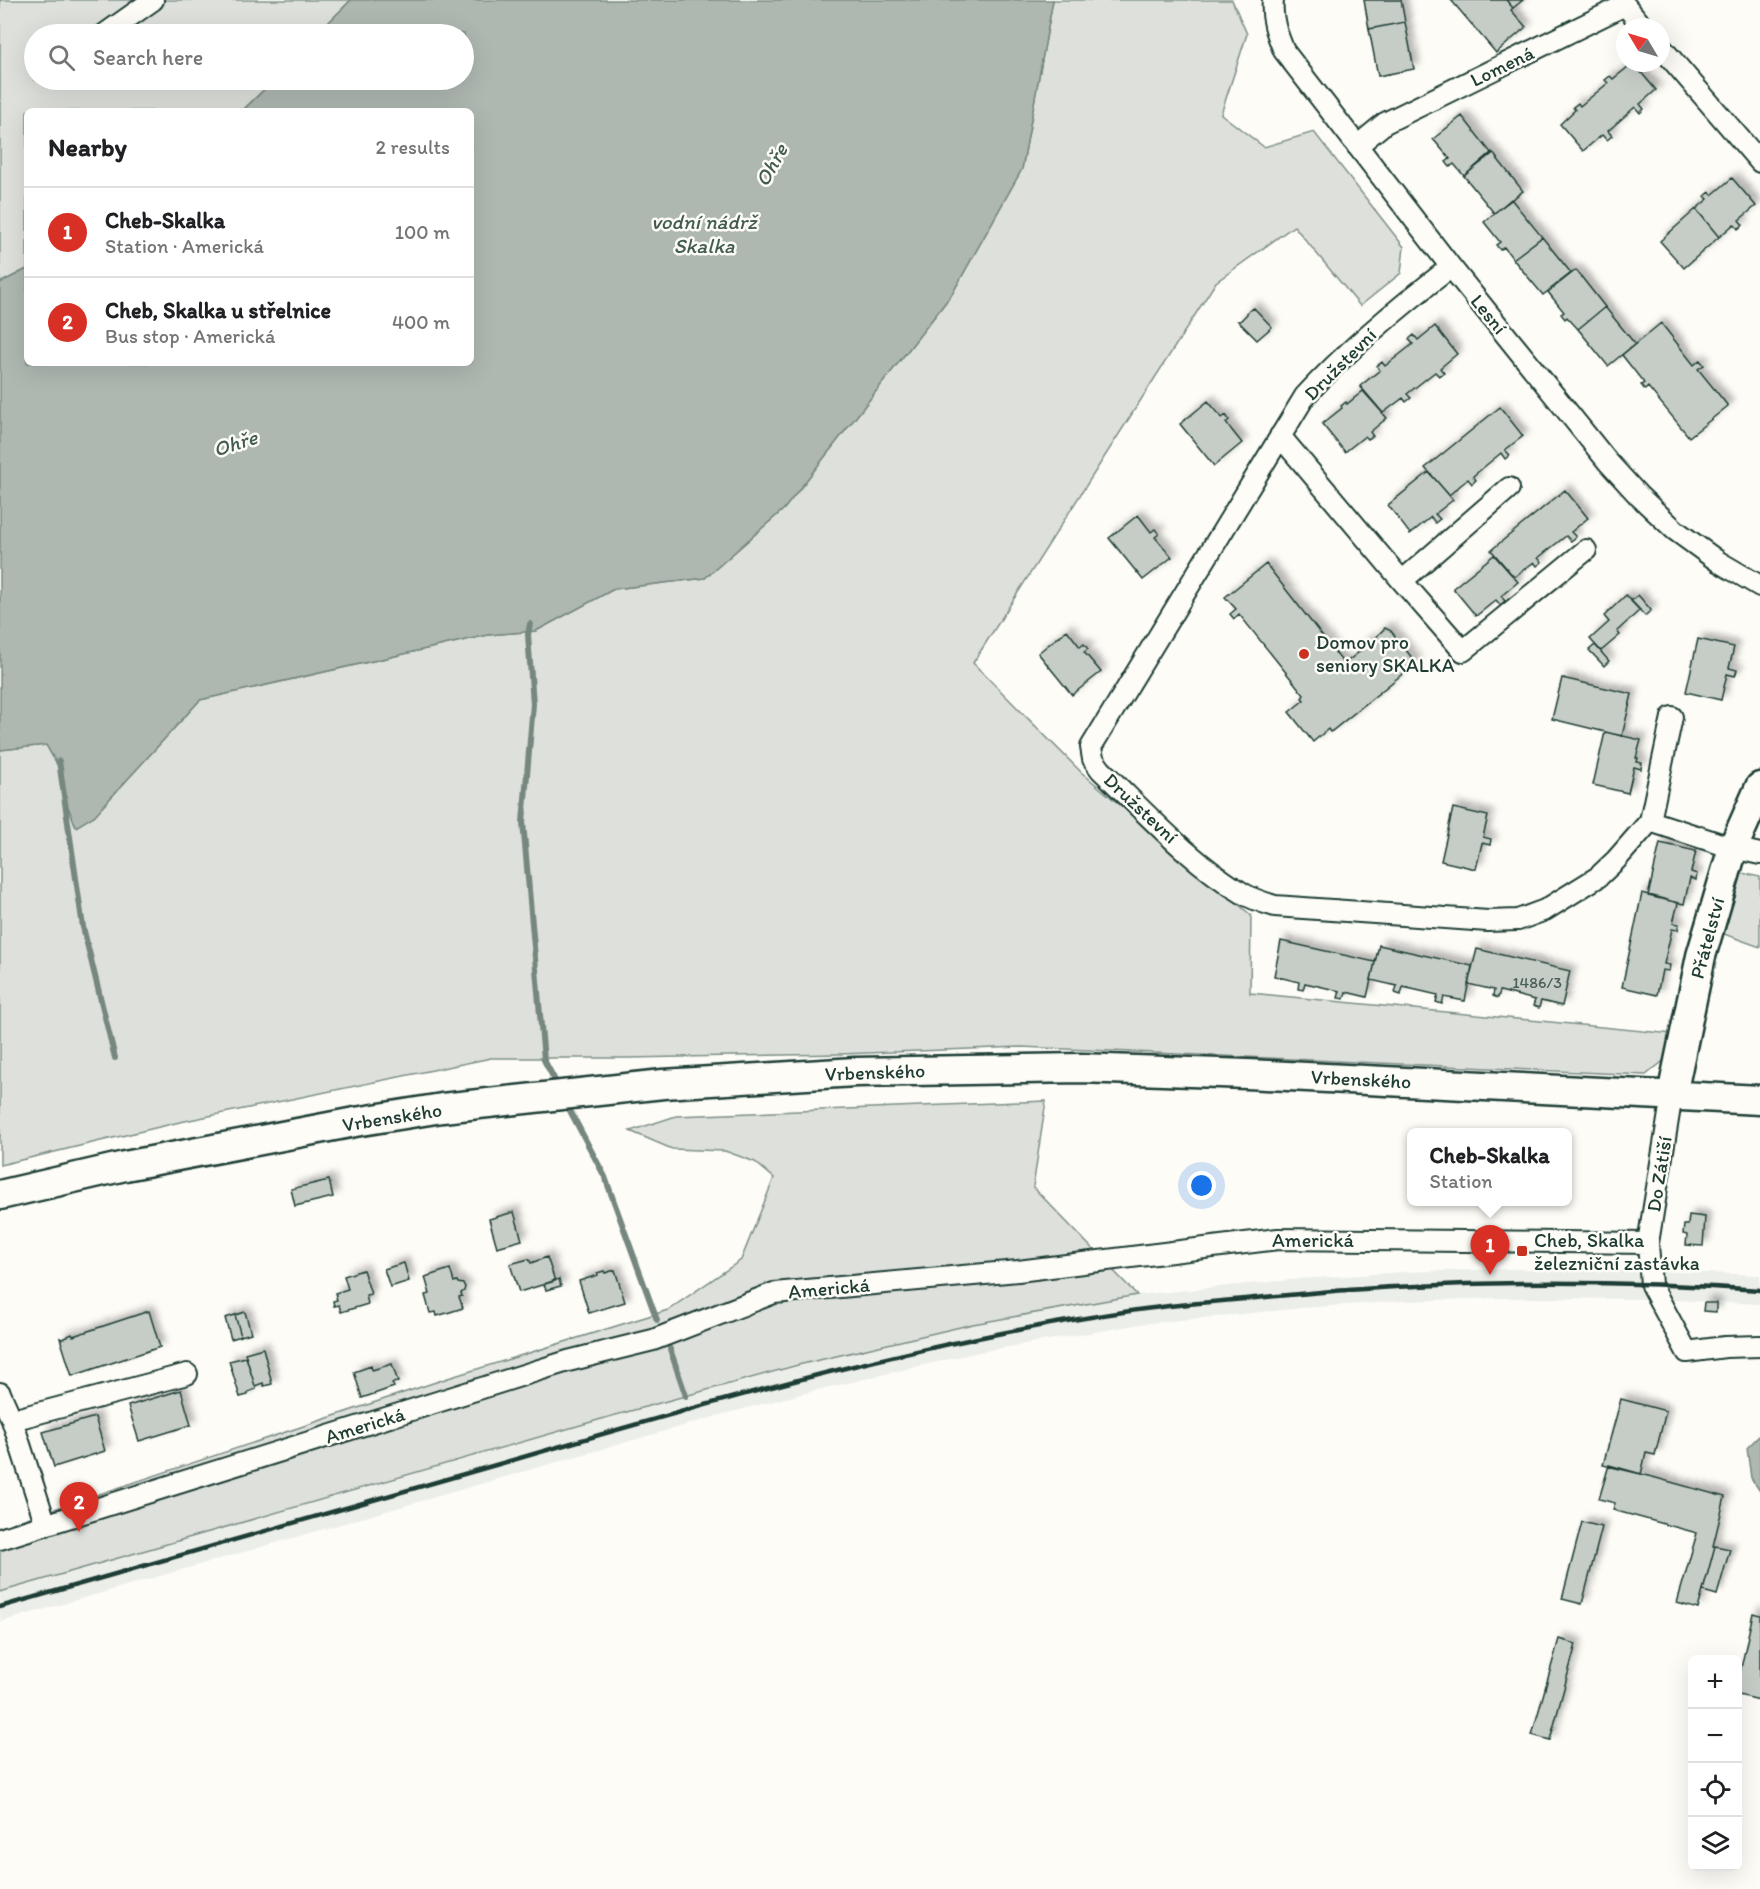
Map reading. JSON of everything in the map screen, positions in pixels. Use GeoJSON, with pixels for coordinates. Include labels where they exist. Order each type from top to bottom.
{"type":"FeatureCollection","features":[{"type":"Feature","properties":{"kind":"main road","name":"Přátelství"},"geometry":{"type":"LineString","coordinates":[[1672,1095],[1701,956],[1747,851],[1760,787]]}},
{"type":"Feature","properties":{"kind":"main road","name":"Vrbenského"},"geometry":{"type":"LineString","coordinates":[[0,1195],[125,1166],[355,1122],[442,1108],[663,1084],[855,1072],[1080,1068],[1247,1074],[1760,1100]]}},
{"type":"Feature","properties":{"kind":"street"},"geometry":{"type":"LineString","coordinates":[[119,24],[153,0]]}},
{"type":"Feature","properties":{"kind":"street","name":"Lesní"},"geometry":{"type":"LineString","coordinates":[[1273,0],[1272,11],[1276,32],[1284,51],[1608,462],[1675,530],[1719,562],[1760,586]]}},
{"type":"Feature","properties":{"kind":"street","name":"Lomená"},"geometry":{"type":"LineString","coordinates":[[1357,146],[1385,123],[1625,5],[1636,18]]}},
{"type":"Feature","properties":{"kind":"street"},"geometry":{"type":"LineString","coordinates":[[1670,57],[1760,162]]}},
{"type":"Feature","properties":{"kind":"street","name":"Družstevní"},"geometry":{"type":"LineString","coordinates":[[1452,267],[1370,333],[1305,396],[1091,747],[1093,759],[1101,770],[1210,871],[1246,895],[1275,906],[1488,921],[1518,920],[1545,910],[1598,877],[1616,860],[1650,820],[1672,717]]}},
{"type":"Feature","properties":{"kind":"street"},"geometry":{"type":"LineString","coordinates":[[1280,436],[1463,651],[1586,550]]}},
{"type":"Feature","properties":{"kind":"street"},"geometry":{"type":"LineString","coordinates":[[1402,581],[1509,488]]}},
{"type":"Feature","properties":{"kind":"street"},"geometry":{"type":"LineString","coordinates":[[1650,820],[1747,851]]}},
{"type":"Feature","properties":{"kind":"street","name":"Do Zátiší"},"geometry":{"type":"LineString","coordinates":[[1672,1095],[1647,1243],[1651,1285],[1687,1352],[1725,1347],[1760,1346]]}},
{"type":"Feature","properties":{"kind":"street","name":"Americká"},"geometry":{"type":"LineString","coordinates":[[0,1539],[568,1361],[653,1340],[774,1293],[1018,1271],[1278,1239],[1647,1243]]}},
{"type":"Feature","properties":{"kind":"street"},"geometry":{"type":"LineString","coordinates":[[12,1420],[187,1374]]}},
{"type":"Feature","properties":{"kind":"street"},"geometry":{"type":"LineString","coordinates":[[0,1393],[12,1420],[46,1525]]}},
{"type":"Feature","properties":{"kind":"shaded area"},"geometry":{"type":"Polygon","coordinates":[[[0,0],[351,0],[327,24],[24,24],[24,90],[264,90],[245,108],[24,108],[24,271],[0,283],[0,0]]]}},
{"type":"Feature","properties":{"kind":"shaded area"},"geometry":{"type":"Polygon","coordinates":[[[1053,0],[1232,0],[1247,34],[1221,114],[1264,147],[1314,132],[1404,247],[1401,273],[1360,306],[1294,226],[1216,282],[973,663],[1081,772],[1251,915],[1250,993],[1694,1036],[1646,1075],[1021,1047],[841,1054],[491,1058],[180,1122],[0,1165],[0,750],[46,745],[62,773],[63,794],[94,816],[200,700],[488,635],[536,631],[614,589],[705,578],[784,509],[952,294],[1022,169],[1053,0]]]}},
{"type":"Feature","properties":{"kind":"shaded area"},"geometry":{"type":"Polygon","coordinates":[[[1742,873],[1760,877],[1760,947],[1724,934],[1742,873]]]}},
{"type":"Feature","properties":{"kind":"shaded area"},"geometry":{"type":"Polygon","coordinates":[[[1046,1101],[1033,1187],[1137,1295],[973,1324],[798,1365],[612,1416],[0,1592],[0,1527],[448,1378],[668,1310],[741,1260],[774,1178],[755,1162],[725,1151],[672,1149],[630,1131],[676,1116],[1046,1101]]]}},
{"type":"Feature","properties":{"kind":"shaded area"},"geometry":{"type":"Polygon","coordinates":[[[1504,1269],[1760,1275],[1760,1304],[1651,1299],[1504,1298],[1404,1301],[1302,1308],[1141,1324],[979,1352],[724,1414],[0,1622],[0,1592],[717,1386],[888,1343],[973,1324],[1137,1295],[1300,1279],[1403,1272],[1504,1269]]]}},
{"type":"Feature","properties":{"kind":"water","name":"vodní nádrž Skalka"},"geometry":{"type":"Polygon","coordinates":[[[351,0],[1053,0],[1022,169],[952,294],[784,509],[705,578],[614,589],[536,631],[488,635],[200,700],[94,816],[76,827],[63,794],[62,773],[46,745],[0,750],[0,283],[24,271],[24,366],[474,366],[474,108],[245,108],[264,90],[474,90],[474,24],[327,24],[351,0]]]}},
{"type":"Feature","properties":{"kind":"water"},"geometry":{"type":"Polygon","coordinates":[[[1760,1435],[1760,1491],[1751,1478],[1747,1448],[1760,1435]]]}},
{"type":"Feature","properties":{"kind":"building"},"geometry":{"type":"Polygon","coordinates":[[[1364,0],[1401,0],[1405,22],[1369,29],[1364,0]]]}},
{"type":"Feature","properties":{"kind":"building"},"geometry":{"type":"Polygon","coordinates":[[[1451,0],[1506,0],[1513,8],[1511,10],[1526,27],[1496,53],[1451,0]]]}},
{"type":"Feature","properties":{"kind":"building"},"geometry":{"type":"Polygon","coordinates":[[[1506,0],[1523,0],[1513,8],[1506,0]]]}},
{"type":"Feature","properties":{"kind":"building"},"geometry":{"type":"Polygon","coordinates":[[[1405,22],[1414,69],[1378,76],[1369,29],[1405,22]]]}},
{"type":"Feature","properties":{"kind":"building"},"geometry":{"type":"Polygon","coordinates":[[[1622,72],[1641,72],[1656,90],[1640,104],[1644,109],[1640,113],[1635,107],[1608,131],[1612,136],[1607,140],[1602,135],[1583,151],[1560,124],[1575,110],[1573,107],[1578,103],[1580,106],[1608,83],[1605,80],[1610,76],[1613,79],[1622,72]]]}},
{"type":"Feature","properties":{"kind":"building"},"geometry":{"type":"Polygon","coordinates":[[[1462,116],[1492,154],[1464,176],[1454,164],[1450,167],[1446,162],[1450,159],[1433,139],[1462,116]]]}},
{"type":"Feature","properties":{"kind":"building"},"geometry":{"type":"Polygon","coordinates":[[[1492,152],[1523,191],[1494,213],[1464,176],[1492,152]]]}},
{"type":"Feature","properties":{"kind":"building"},"geometry":{"type":"Polygon","coordinates":[[[1732,178],[1756,206],[1739,220],[1743,225],[1738,229],[1734,224],[1719,237],[1696,209],[1708,199],[1705,196],[1710,192],[1712,195],[1732,178]]]}},
{"type":"Feature","properties":{"kind":"building"},"geometry":{"type":"Polygon","coordinates":[[[1511,199],[1542,237],[1513,259],[1504,247],[1500,250],[1496,245],[1500,242],[1484,222],[1511,199]]]}},
{"type":"Feature","properties":{"kind":"building"},"geometry":{"type":"Polygon","coordinates":[[[1696,209],[1719,237],[1684,268],[1660,241],[1696,209]]]}},
{"type":"Feature","properties":{"kind":"building"},"geometry":{"type":"Polygon","coordinates":[[[1542,237],[1571,273],[1543,295],[1513,259],[1542,237]]]}},
{"type":"Feature","properties":{"kind":"building"},"geometry":{"type":"Polygon","coordinates":[[[1576,270],[1605,307],[1578,329],[1567,317],[1565,319],[1561,314],[1564,312],[1548,292],[1576,270]]]}},
{"type":"Feature","properties":{"kind":"building"},"geometry":{"type":"Polygon","coordinates":[[[1605,307],[1635,344],[1608,366],[1578,329],[1605,307]]]}},
{"type":"Feature","properties":{"kind":"building"},"geometry":{"type":"Polygon","coordinates":[[[1254,308],[1272,327],[1257,340],[1238,321],[1254,308]]]}},
{"type":"Feature","properties":{"kind":"building"},"geometry":{"type":"Polygon","coordinates":[[[1661,323],[1694,365],[1700,360],[1704,365],[1698,369],[1728,406],[1689,437],[1648,387],[1645,390],[1641,385],[1644,383],[1622,355],[1661,323]]]}},
{"type":"Feature","properties":{"kind":"building"},"geometry":{"type":"Polygon","coordinates":[[[1435,326],[1457,354],[1440,368],[1444,373],[1439,376],[1435,372],[1407,394],[1411,398],[1406,402],[1403,398],[1383,413],[1360,386],[1380,370],[1377,366],[1382,362],[1385,366],[1413,344],[1409,339],[1414,335],[1418,340],[1435,326]]]}},
{"type":"Feature","properties":{"kind":"building"},"geometry":{"type":"Polygon","coordinates":[[[1363,391],[1387,418],[1370,432],[1373,436],[1368,439],[1365,436],[1345,452],[1322,424],[1342,408],[1341,406],[1363,391]]]}},
{"type":"Feature","properties":{"kind":"building"},"geometry":{"type":"Polygon","coordinates":[[[1208,401],[1222,418],[1226,415],[1229,420],[1226,423],[1242,443],[1214,466],[1180,424],[1208,401]]]}},
{"type":"Feature","properties":{"kind":"building"},"geometry":{"type":"Polygon","coordinates":[[[1500,407],[1523,436],[1505,450],[1510,455],[1505,459],[1501,453],[1473,476],[1476,480],[1472,484],[1468,479],[1449,495],[1425,468],[1500,407]]]}},
{"type":"Feature","properties":{"kind":"building"},"geometry":{"type":"Polygon","coordinates":[[[1429,472],[1453,500],[1435,514],[1440,519],[1435,523],[1431,517],[1410,534],[1388,505],[1429,472]]]}},
{"type":"Feature","properties":{"kind":"building"},"geometry":{"type":"Polygon","coordinates":[[[1565,490],[1588,518],[1571,532],[1576,537],[1571,541],[1566,536],[1538,558],[1542,562],[1537,566],[1534,562],[1514,577],[1491,550],[1565,490]]]}},
{"type":"Feature","properties":{"kind":"building"},"geometry":{"type":"Polygon","coordinates":[[[1138,515],[1151,532],[1155,529],[1159,534],[1155,537],[1172,557],[1143,580],[1109,538],[1138,515]]]}},
{"type":"Feature","properties":{"kind":"building"},"geometry":{"type":"Polygon","coordinates":[[[1494,555],[1518,582],[1501,596],[1505,601],[1500,605],[1496,600],[1476,616],[1453,588],[1494,555]]]}},
{"type":"Feature","properties":{"kind":"building","name":"Domov pro seniory SKALKA"},"geometry":{"type":"Polygon","coordinates":[[[1266,564],[1344,664],[1364,648],[1362,645],[1368,640],[1370,643],[1385,628],[1391,631],[1416,663],[1332,731],[1328,729],[1313,742],[1289,712],[1304,700],[1302,698],[1304,695],[1239,614],[1234,619],[1230,614],[1236,609],[1225,597],[1266,564]]]}},
{"type":"Feature","properties":{"kind":"building"},"geometry":{"type":"Polygon","coordinates":[[[1626,595],[1640,610],[1617,631],[1620,635],[1601,651],[1590,639],[1609,622],[1604,616],[1626,595]]]}},
{"type":"Feature","properties":{"kind":"building"},"geometry":{"type":"Polygon","coordinates":[[[1638,595],[1651,610],[1645,616],[1631,601],[1638,595]]]}},
{"type":"Feature","properties":{"kind":"building"},"geometry":{"type":"Polygon","coordinates":[[[1067,630],[1080,647],[1084,644],[1088,649],[1084,652],[1101,672],[1072,695],[1038,653],[1067,630]]]}},
{"type":"Feature","properties":{"kind":"building"},"geometry":{"type":"Polygon","coordinates":[[[1698,639],[1734,647],[1729,668],[1737,670],[1735,676],[1727,674],[1721,700],[1686,692],[1698,639]]]}},
{"type":"Feature","properties":{"kind":"building"},"geometry":{"type":"Polygon","coordinates":[[[1595,645],[1609,661],[1604,666],[1589,650],[1595,645]]]}},
{"type":"Feature","properties":{"kind":"building"},"geometry":{"type":"Polygon","coordinates":[[[1562,678],[1632,694],[1622,736],[1552,719],[1562,678]]]}},
{"type":"Feature","properties":{"kind":"building"},"geometry":{"type":"Polygon","coordinates":[[[1605,732],[1641,740],[1636,758],[1638,758],[1637,762],[1642,763],[1641,769],[1634,767],[1628,793],[1593,785],[1605,732]]]}},
{"type":"Feature","properties":{"kind":"building"},"geometry":{"type":"Polygon","coordinates":[[[1453,808],[1488,816],[1483,837],[1491,839],[1490,845],[1482,843],[1476,869],[1441,861],[1453,808]]]}},
{"type":"Feature","properties":{"kind":"building"},"geometry":{"type":"Polygon","coordinates":[[[1660,843],[1696,851],[1691,872],[1697,874],[1696,880],[1690,878],[1684,904],[1648,896],[1660,843]]]}},
{"type":"Feature","properties":{"kind":"building"},"geometry":{"type":"Polygon","coordinates":[[[1642,893],[1678,903],[1673,923],[1679,924],[1678,930],[1672,929],[1664,964],[1670,965],[1669,971],[1662,970],[1657,995],[1622,987],[1642,893]]]}},
{"type":"Feature","properties":{"kind":"building"},"geometry":{"type":"Polygon","coordinates":[[[1281,941],[1375,962],[1367,997],[1346,992],[1344,999],[1338,998],[1340,991],[1305,983],[1303,990],[1298,989],[1299,982],[1274,976],[1281,941]]]}},
{"type":"Feature","properties":{"kind":"building"},"geometry":{"type":"Polygon","coordinates":[[[1379,945],[1472,966],[1465,1001],[1444,997],[1442,1004],[1436,1002],[1438,995],[1403,987],[1401,995],[1395,993],[1397,986],[1371,980],[1379,945]]]}},
{"type":"Feature","properties":{"kind":"building"},"geometry":{"type":"Polygon","coordinates":[[[1477,949],[1570,971],[1562,1006],[1541,1001],[1539,1008],[1533,1006],[1535,1000],[1500,991],[1498,998],[1493,996],[1494,990],[1468,984],[1477,949]]]}},
{"type":"Feature","properties":{"kind":"building"},"geometry":{"type":"Polygon","coordinates":[[[329,1180],[333,1197],[295,1206],[291,1189],[329,1180]]]}},
{"type":"Feature","properties":{"kind":"building"},"geometry":{"type":"Polygon","coordinates":[[[514,1212],[522,1240],[497,1247],[489,1219],[514,1212]]]}},
{"type":"Feature","properties":{"kind":"building"},"geometry":{"type":"Polygon","coordinates":[[[1689,1215],[1705,1217],[1703,1246],[1686,1245],[1687,1235],[1683,1234],[1684,1225],[1688,1225],[1689,1215]]]}},
{"type":"Feature","properties":{"kind":"building"},"geometry":{"type":"Polygon","coordinates":[[[547,1257],[555,1281],[519,1292],[510,1264],[529,1259],[531,1263],[547,1257]]]}},
{"type":"Feature","properties":{"kind":"building"},"geometry":{"type":"Polygon","coordinates":[[[404,1263],[409,1281],[390,1287],[384,1269],[404,1263]]]}},
{"type":"Feature","properties":{"kind":"building"},"geometry":{"type":"Polygon","coordinates":[[[450,1269],[454,1282],[457,1281],[465,1287],[461,1293],[462,1296],[459,1297],[463,1308],[437,1316],[436,1312],[430,1313],[425,1295],[430,1294],[425,1277],[450,1269]]]}},
{"type":"Feature","properties":{"kind":"building"},"geometry":{"type":"Polygon","coordinates":[[[363,1270],[371,1294],[366,1295],[368,1304],[341,1312],[339,1305],[334,1306],[333,1301],[337,1300],[335,1293],[348,1289],[344,1276],[363,1270]]]}},
{"type":"Feature","properties":{"kind":"building"},"geometry":{"type":"Polygon","coordinates":[[[615,1270],[625,1302],[589,1313],[579,1281],[598,1275],[597,1273],[615,1270]]]}},
{"type":"Feature","properties":{"kind":"building"},"geometry":{"type":"Polygon","coordinates":[[[559,1279],[561,1286],[546,1290],[544,1284],[559,1279]]]}},
{"type":"Feature","properties":{"kind":"building"},"geometry":{"type":"Polygon","coordinates":[[[1704,1303],[1716,1303],[1716,1312],[1703,1311],[1704,1303]]]}},
{"type":"Feature","properties":{"kind":"building"},"geometry":{"type":"Polygon","coordinates":[[[149,1311],[160,1347],[72,1376],[60,1338],[72,1334],[73,1336],[149,1311]]]}},
{"type":"Feature","properties":{"kind":"building"},"geometry":{"type":"Polygon","coordinates":[[[245,1312],[251,1333],[241,1336],[235,1315],[245,1312]]]}},
{"type":"Feature","properties":{"kind":"building"},"geometry":{"type":"Polygon","coordinates":[[[235,1315],[241,1336],[231,1339],[225,1318],[235,1315]]]}},
{"type":"Feature","properties":{"kind":"building"},"geometry":{"type":"Polygon","coordinates":[[[263,1348],[272,1384],[264,1386],[263,1383],[255,1386],[245,1353],[263,1348]]]}},
{"type":"Feature","properties":{"kind":"building"},"geometry":{"type":"Polygon","coordinates":[[[246,1357],[256,1389],[240,1397],[229,1361],[246,1357]]]}},
{"type":"Feature","properties":{"kind":"building"},"geometry":{"type":"Polygon","coordinates":[[[392,1364],[398,1382],[392,1383],[394,1387],[362,1398],[354,1372],[371,1366],[372,1370],[392,1364]]]}},
{"type":"Feature","properties":{"kind":"building"},"geometry":{"type":"Polygon","coordinates":[[[181,1390],[191,1425],[139,1441],[128,1406],[181,1390]]]}},
{"type":"Feature","properties":{"kind":"building"},"geometry":{"type":"Polygon","coordinates":[[[1621,1399],[1666,1411],[1655,1455],[1646,1453],[1641,1474],[1603,1465],[1621,1399]]]}},
{"type":"Feature","properties":{"kind":"building"},"geometry":{"type":"Polygon","coordinates":[[[95,1417],[105,1451],[54,1467],[43,1432],[95,1417]]]}},
{"type":"Feature","properties":{"kind":"building"},"geometry":{"type":"Polygon","coordinates":[[[1609,1465],[1725,1497],[1698,1609],[1677,1603],[1697,1533],[1613,1510],[1615,1503],[1599,1499],[1609,1465]]]}},
{"type":"Feature","properties":{"kind":"building"},"geometry":{"type":"Polygon","coordinates":[[[1582,1522],[1602,1527],[1582,1604],[1562,1599],[1582,1522]]]}},
{"type":"Feature","properties":{"kind":"building"},"geometry":{"type":"Polygon","coordinates":[[[1715,1546],[1730,1549],[1717,1595],[1703,1591],[1715,1546]]]}},
{"type":"Feature","properties":{"kind":"building"},"geometry":{"type":"Polygon","coordinates":[[[1753,1613],[1760,1615],[1760,1700],[1742,1696],[1742,1664],[1753,1613]]]}},
{"type":"Feature","properties":{"kind":"building"},"geometry":{"type":"Polygon","coordinates":[[[1559,1639],[1576,1644],[1550,1740],[1532,1735],[1559,1639]]]}},
{"type":"Feature","properties":{"kind":"waterway"},"geometry":{"type":"LineString","coordinates":[[530,624],[528,635],[533,704],[523,822],[544,1060],[559,1088]]}},
{"type":"Feature","properties":{"kind":"waterway"},"geometry":{"type":"LineString","coordinates":[[59,761],[83,927],[115,1058]]}},
{"type":"Feature","properties":{"kind":"waterway"},"geometry":{"type":"LineString","coordinates":[[566,1103],[605,1177],[657,1320]]}},
{"type":"Feature","properties":{"kind":"waterway"},"geometry":{"type":"LineString","coordinates":[[670,1349],[686,1396]]}},
{"type":"Feature","properties":{"kind":"railway"},"geometry":{"type":"LineString","coordinates":[[0,1607],[745,1394],[900,1355],[1058,1323],[1191,1304],[1374,1288],[1567,1283],[1760,1290]]}},
{"type":"Feature","properties":{"kind":"place","name":"Domov pro seniory SKALKA"},"geometry":{"type":"Point","coordinates":[1304,654]}},
{"type":"Feature","properties":{"kind":"place","name":"Cheb, Skalka železniční zastávka"},"geometry":{"type":"Point","coordinates":[1522,1251]}},
{"type":"Feature","properties":{"kind":"place","name":"Cheb-Skalka"},"geometry":{"type":"Point","coordinates":[1490,1275]}},
{"type":"Feature","properties":{"kind":"place","name":"Cheb, Skalka u střelnice"},"geometry":{"type":"Point","coordinates":[79,1532]}},
{"type":"Feature","properties":{"kind":"water label","name":"Ohře"},"geometry":{"type":"Point","coordinates":[771,165]}},
{"type":"Feature","properties":{"kind":"water label","name":"Ohře"},"geometry":{"type":"Point","coordinates":[235,443]}}]}
